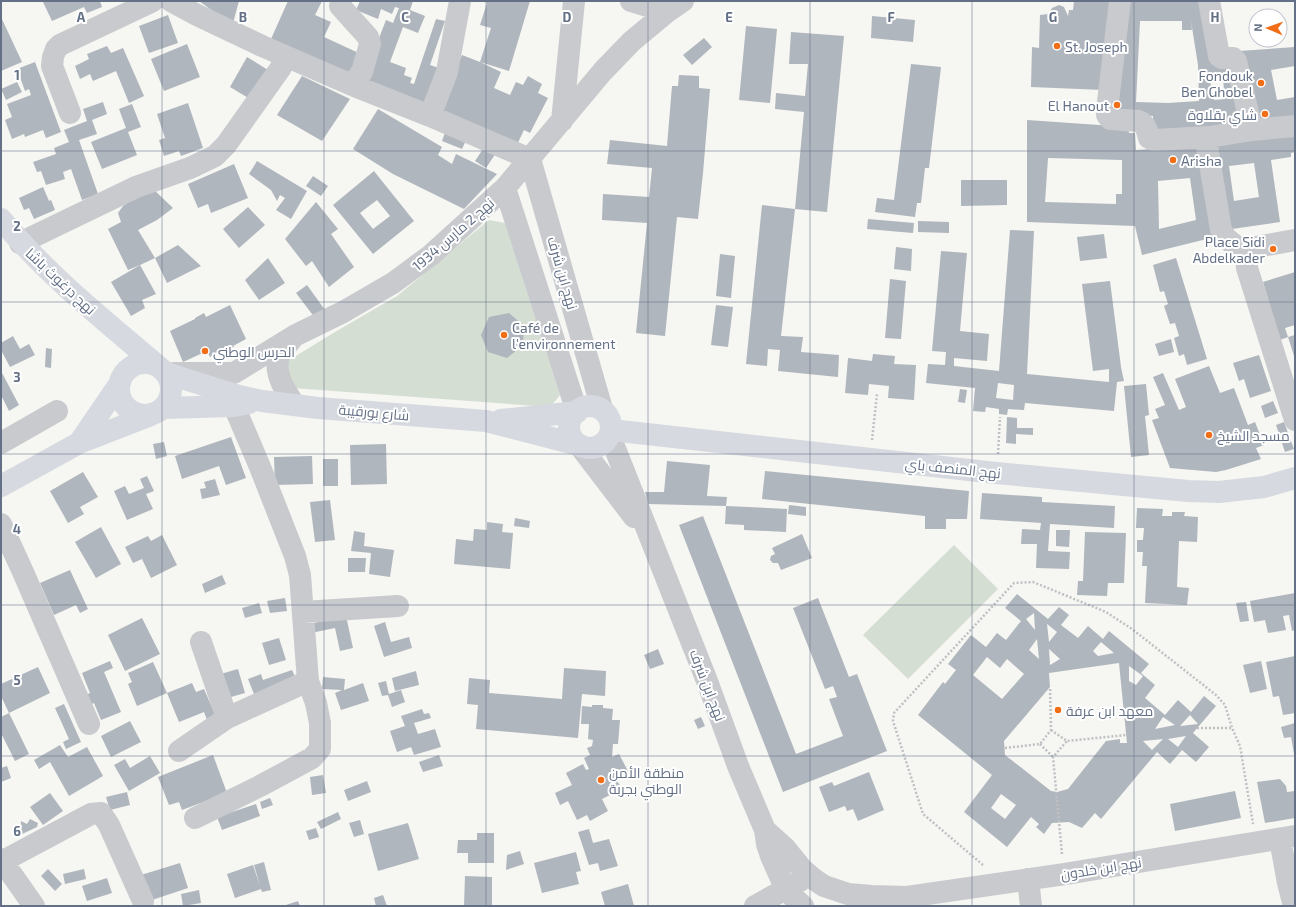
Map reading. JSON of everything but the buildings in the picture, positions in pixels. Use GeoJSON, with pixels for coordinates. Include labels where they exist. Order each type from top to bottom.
{"type":"FeatureCollection","features":[{"type":"Feature","properties":{"kind":"main road","name":"نهج درغوث باشا"},"geometry":{"type":"LineString","coordinates":[[1,219],[20,243],[58,280],[162,370]]}},
{"type":"Feature","properties":{"kind":"main road","name":"نهج درغوث باشا"},"geometry":{"type":"LineString","coordinates":[[107,323],[119,355],[120,381]]}},
{"type":"Feature","properties":{"kind":"main road"},"geometry":{"type":"LineString","coordinates":[[1,486],[79,443],[127,370],[134,365],[151,363],[162,370],[170,380],[171,395],[168,402],[157,412],[139,415],[127,409],[122,402],[119,395],[120,381]]}},
{"type":"Feature","properties":{"kind":"main road","name":"شارع بورقيبة"},"geometry":{"type":"LineString","coordinates":[[162,370],[234,400]]}},
{"type":"Feature","properties":{"kind":"main road","name":"شارع بورقيبة"},"geometry":{"type":"LineString","coordinates":[[79,443],[157,412],[234,400],[262,401],[486,421],[579,445]]}},
{"type":"Feature","properties":{"kind":"main road"},"geometry":{"type":"LineString","coordinates":[[588,406],[602,409],[610,420],[610,433],[603,445],[590,449],[579,445],[573,440],[569,428],[573,416],[577,411],[588,406]]}},
{"type":"Feature","properties":{"kind":"main road","name":"شارع بورقيبة"},"geometry":{"type":"LineString","coordinates":[[486,421],[577,412]]}},
{"type":"Feature","properties":{"kind":"main road","name":"نهج المنصف باي"},"geometry":{"type":"LineString","coordinates":[[610,433],[870,458],[996,473],[1188,491],[1219,492],[1264,487],[1295,478]]}},
{"type":"Feature","properties":{"kind":"street"},"geometry":{"type":"LineString","coordinates":[[70,114],[52,66],[56,49],[60,45],[153,1]]}},
{"type":"Feature","properties":{"kind":"street"},"geometry":{"type":"LineString","coordinates":[[171,1],[197,15],[286,57],[352,86],[430,116],[530,159]]}},
{"type":"Feature","properties":{"kind":"street"},"geometry":{"type":"LineString","coordinates":[[430,116],[447,72],[460,1]]}},
{"type":"Feature","properties":{"kind":"street"},"geometry":{"type":"LineString","coordinates":[[562,121],[574,1]]}},
{"type":"Feature","properties":{"kind":"street"},"geometry":{"type":"LineString","coordinates":[[1120,1],[1107,110],[1107,115],[1110,118],[1142,122],[1146,126],[1149,138],[1153,140],[1209,137],[1252,130],[1295,126]]}},
{"type":"Feature","properties":{"kind":"street"},"geometry":{"type":"LineString","coordinates":[[1209,1],[1219,56],[1224,58],[1233,58],[1236,62],[1252,130]]}},
{"type":"Feature","properties":{"kind":"street"},"geometry":{"type":"LineString","coordinates":[[637,2],[675,7]]}},
{"type":"Feature","properties":{"kind":"street"},"geometry":{"type":"LineString","coordinates":[[340,6],[368,37],[370,44],[362,72],[352,86]]}},
{"type":"Feature","properties":{"kind":"street","name":"نهج 2 مارس 1934"},"geometry":{"type":"LineString","coordinates":[[162,370],[234,373],[294,336],[343,312],[393,283],[431,255],[506,188],[603,71],[632,41],[675,7]]}},
{"type":"Feature","properties":{"kind":"street"},"geometry":{"type":"LineString","coordinates":[[20,243],[136,187],[190,168],[215,156],[231,139],[280,69],[286,57]]}},
{"type":"Feature","properties":{"kind":"street"},"geometry":{"type":"LineString","coordinates":[[1209,137],[1207,144],[1208,152],[1221,230],[1226,238],[1248,256]]}},
{"type":"Feature","properties":{"kind":"street","name":"نهج ابن شرف"},"geometry":{"type":"LineString","coordinates":[[530,159],[602,409]]}},
{"type":"Feature","properties":{"kind":"street","name":"نهج ابن شرف"},"geometry":{"type":"LineString","coordinates":[[506,188],[577,412]]}},
{"type":"Feature","properties":{"kind":"street"},"geometry":{"type":"LineString","coordinates":[[1295,240],[1256,247],[1251,251],[1246,262],[1295,420]]}},
{"type":"Feature","properties":{"kind":"street"},"geometry":{"type":"LineString","coordinates":[[294,336],[280,356],[278,364],[279,377],[284,391],[295,405]]}},
{"type":"Feature","properties":{"kind":"street"},"geometry":{"type":"LineString","coordinates":[[195,818],[312,758],[320,750],[320,724],[316,703],[308,681],[300,575],[295,556],[234,400]]}},
{"type":"Feature","properties":{"kind":"street"},"geometry":{"type":"LineString","coordinates":[[1,443],[57,411]]}},
{"type":"Feature","properties":{"kind":"street","name":"نهج ابن شرف"},"geometry":{"type":"LineString","coordinates":[[610,433],[708,680],[738,766],[765,830],[771,856],[787,890]]}},
{"type":"Feature","properties":{"kind":"street","name":"نهج ابن شرف"},"geometry":{"type":"LineString","coordinates":[[579,445],[652,540]]}},
{"type":"Feature","properties":{"kind":"street"},"geometry":{"type":"LineString","coordinates":[[1,524],[27,580],[89,724]]}},
{"type":"Feature","properties":{"kind":"street"},"geometry":{"type":"LineString","coordinates":[[303,612],[398,606]]}},
{"type":"Feature","properties":{"kind":"street"},"geometry":{"type":"LineString","coordinates":[[201,642],[227,718]]}},
{"type":"Feature","properties":{"kind":"street"},"geometry":{"type":"LineString","coordinates":[[179,751],[227,718],[308,681]]}},
{"type":"Feature","properties":{"kind":"street"},"geometry":{"type":"LineString","coordinates":[[34,906],[2,860],[91,814],[101,813],[109,825],[143,901]]}},
{"type":"Feature","properties":{"kind":"street","name":"نهج ابن شرف"},"geometry":{"type":"LineString","coordinates":[[765,830],[785,848],[796,862],[818,881]]}},
{"type":"Feature","properties":{"kind":"street"},"geometry":{"type":"LineString","coordinates":[[1287,837],[1288,883],[1294,906]]}},
{"type":"Feature","properties":{"kind":"street","name":"نهج ابن خلدون"},"geometry":{"type":"LineString","coordinates":[[880,906],[906,897],[1065,874],[1287,837]]}},
{"type":"Feature","properties":{"kind":"street"},"geometry":{"type":"LineString","coordinates":[[1028,879],[1030,906]]}},
{"type":"Feature","properties":{"kind":"street"},"geometry":{"type":"LineString","coordinates":[[756,906],[763,901],[787,890],[818,881],[817,899],[809,906]]}},
{"type":"Feature","properties":{"kind":"street","name":"نهج ابن خلدون"},"geometry":{"type":"LineString","coordinates":[[818,881],[848,894],[906,897]]}},
{"type":"Feature","properties":{"kind":"street"},"geometry":{"type":"LineString","coordinates":[[787,890],[803,906]]}},
{"type":"Feature","properties":{"kind":"path"},"geometry":{"type":"LineString","coordinates":[[870,458],[876,394]]}},
{"type":"Feature","properties":{"kind":"path"},"geometry":{"type":"LineString","coordinates":[[996,473],[1000,416]]}},
{"type":"Feature","properties":{"kind":"path"},"geometry":{"type":"LineString","coordinates":[[1003,882],[923,814],[893,721],[894,712],[1014,583],[1033,582],[1106,612],[1132,629],[1216,695],[1225,705],[1232,728],[1240,746],[1256,842]]}},
{"type":"Feature","properties":{"kind":"path"},"geometry":{"type":"LineString","coordinates":[[1005,748],[1040,744],[1051,730],[1050,687]]}},
{"type":"Feature","properties":{"kind":"path"},"geometry":{"type":"LineString","coordinates":[[1197,728],[1232,728]]}},
{"type":"Feature","properties":{"kind":"path"},"geometry":{"type":"LineString","coordinates":[[1051,730],[1067,741],[1126,734]]}},
{"type":"Feature","properties":{"kind":"path"},"geometry":{"type":"LineString","coordinates":[[1053,757],[1067,741]]}},
{"type":"Feature","properties":{"kind":"path"},"geometry":{"type":"LineString","coordinates":[[1040,744],[1053,757],[1060,835]]}},
{"type":"Feature","properties":{"kind":"shaded area"},"geometry":{"type":"Polygon","coordinates":[[[489,220],[505,223],[560,395],[550,407],[293,388],[286,362],[397,296],[489,220]]]}},
{"type":"Feature","properties":{"kind":"shaded area"},"geometry":{"type":"Polygon","coordinates":[[[954,545],[998,589],[908,679],[863,635],[954,545]]]}},
{"type":"Feature","properties":{"kind":"place","name":"St. Joseph"},"geometry":{"type":"Point","coordinates":[1057,46]}},
{"type":"Feature","properties":{"kind":"place","name":"Fondouk Ben Ghobel"},"geometry":{"type":"Point","coordinates":[1261,83]}},
{"type":"Feature","properties":{"kind":"place","name":"El Hanout"},"geometry":{"type":"Point","coordinates":[1117,105]}},
{"type":"Feature","properties":{"kind":"place","name":"شاي بقلاوة"},"geometry":{"type":"Point","coordinates":[1265,114]}},
{"type":"Feature","properties":{"kind":"place","name":"Arisha"},"geometry":{"type":"Point","coordinates":[1173,160]}},
{"type":"Feature","properties":{"kind":"place","name":"Place Sidi Abdelkader"},"geometry":{"type":"Point","coordinates":[1273,249]}},
{"type":"Feature","properties":{"kind":"place","name":"Café de l'environnement"},"geometry":{"type":"Point","coordinates":[504,335]}},
{"type":"Feature","properties":{"kind":"place","name":"الحرس الوطني"},"geometry":{"type":"Point","coordinates":[205,351]}},
{"type":"Feature","properties":{"kind":"place","name":"مسجد الشيخ"},"geometry":{"type":"Point","coordinates":[1209,435]}},
{"type":"Feature","properties":{"kind":"place","name":"معهد ابن عرفة"},"geometry":{"type":"Point","coordinates":[1058,710]}},
{"type":"Feature","properties":{"kind":"place","name":"منطقة الأمن الوطني بجربة"},"geometry":{"type":"Point","coordinates":[601,780]}}]}
